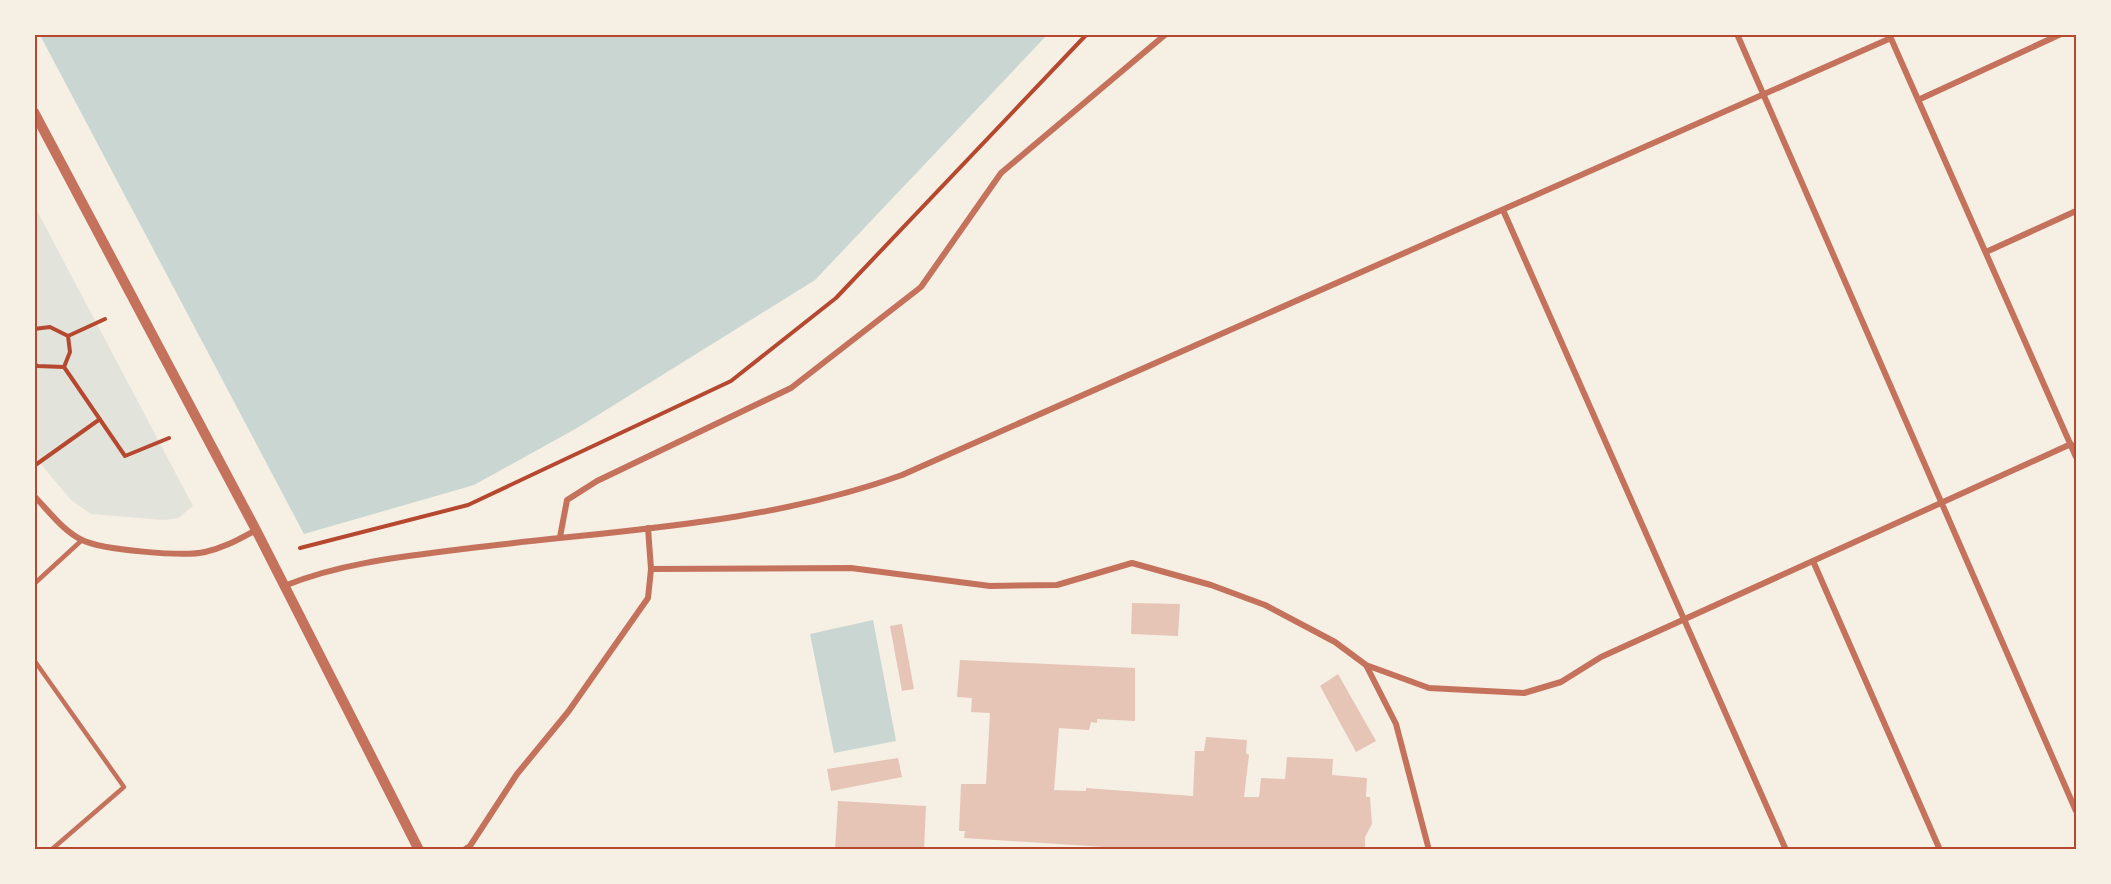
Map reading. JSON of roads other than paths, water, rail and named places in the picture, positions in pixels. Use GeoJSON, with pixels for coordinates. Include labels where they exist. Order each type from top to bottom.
{"type":"FeatureCollection","features":[{"type":"Feature","properties":{"kind":"street"},"geometry":{"type":"LineString","coordinates":[[560,537],[567,500],[597,481],[791,388],[921,287],[1001,173],[1166,34]]}},
{"type":"Feature","properties":{"kind":"street"},"geometry":{"type":"LineString","coordinates":[[1737,34],[2076,811]]}},
{"type":"Feature","properties":{"kind":"street"},"geometry":{"type":"LineString","coordinates":[[1918,100],[2061,34]]}},
{"type":"Feature","properties":{"kind":"street"},"geometry":{"type":"LineString","coordinates":[[284,586],[314,573],[390,558],[765,512],[850,494],[902,475],[1763,95],[1890,36],[2076,457]]}},
{"type":"Feature","properties":{"kind":"street"},"geometry":{"type":"LineString","coordinates":[[34,111],[256,530],[419,849]]}},
{"type":"Feature","properties":{"kind":"street"},"geometry":{"type":"LineString","coordinates":[[1503,210],[1786,849]]}},
{"type":"Feature","properties":{"kind":"street"},"geometry":{"type":"LineString","coordinates":[[1986,252],[2076,212]]}},
{"type":"Feature","properties":{"kind":"street"},"geometry":{"type":"LineString","coordinates":[[651,569],[851,568],[990,586],[1057,585],[1132,563],[1211,585],[1265,606],[1335,642],[1366,665],[1429,688],[1524,693],[1561,682],[1601,657],[2071,444]]}},
{"type":"Feature","properties":{"kind":"street"},"geometry":{"type":"LineString","coordinates":[[34,496],[67,529],[82,540],[104,547],[203,553],[228,546],[256,530]]}},
{"type":"Feature","properties":{"kind":"street"},"geometry":{"type":"LineString","coordinates":[[464,849],[470,846],[517,774],[568,712],[648,598],[651,569],[648,528]]}},
{"type":"Feature","properties":{"kind":"street"},"geometry":{"type":"LineString","coordinates":[[1813,561],[1940,849]]}},
{"type":"Feature","properties":{"kind":"street"},"geometry":{"type":"LineString","coordinates":[[1366,665],[1396,724],[1429,849]]}},
{"type":"Feature","properties":{"kind":"lane"},"geometry":{"type":"LineString","coordinates":[[34,584],[82,540]]}},
{"type":"Feature","properties":{"kind":"lane"},"geometry":{"type":"LineString","coordinates":[[34,660],[124,786],[51,849]]}}]}
